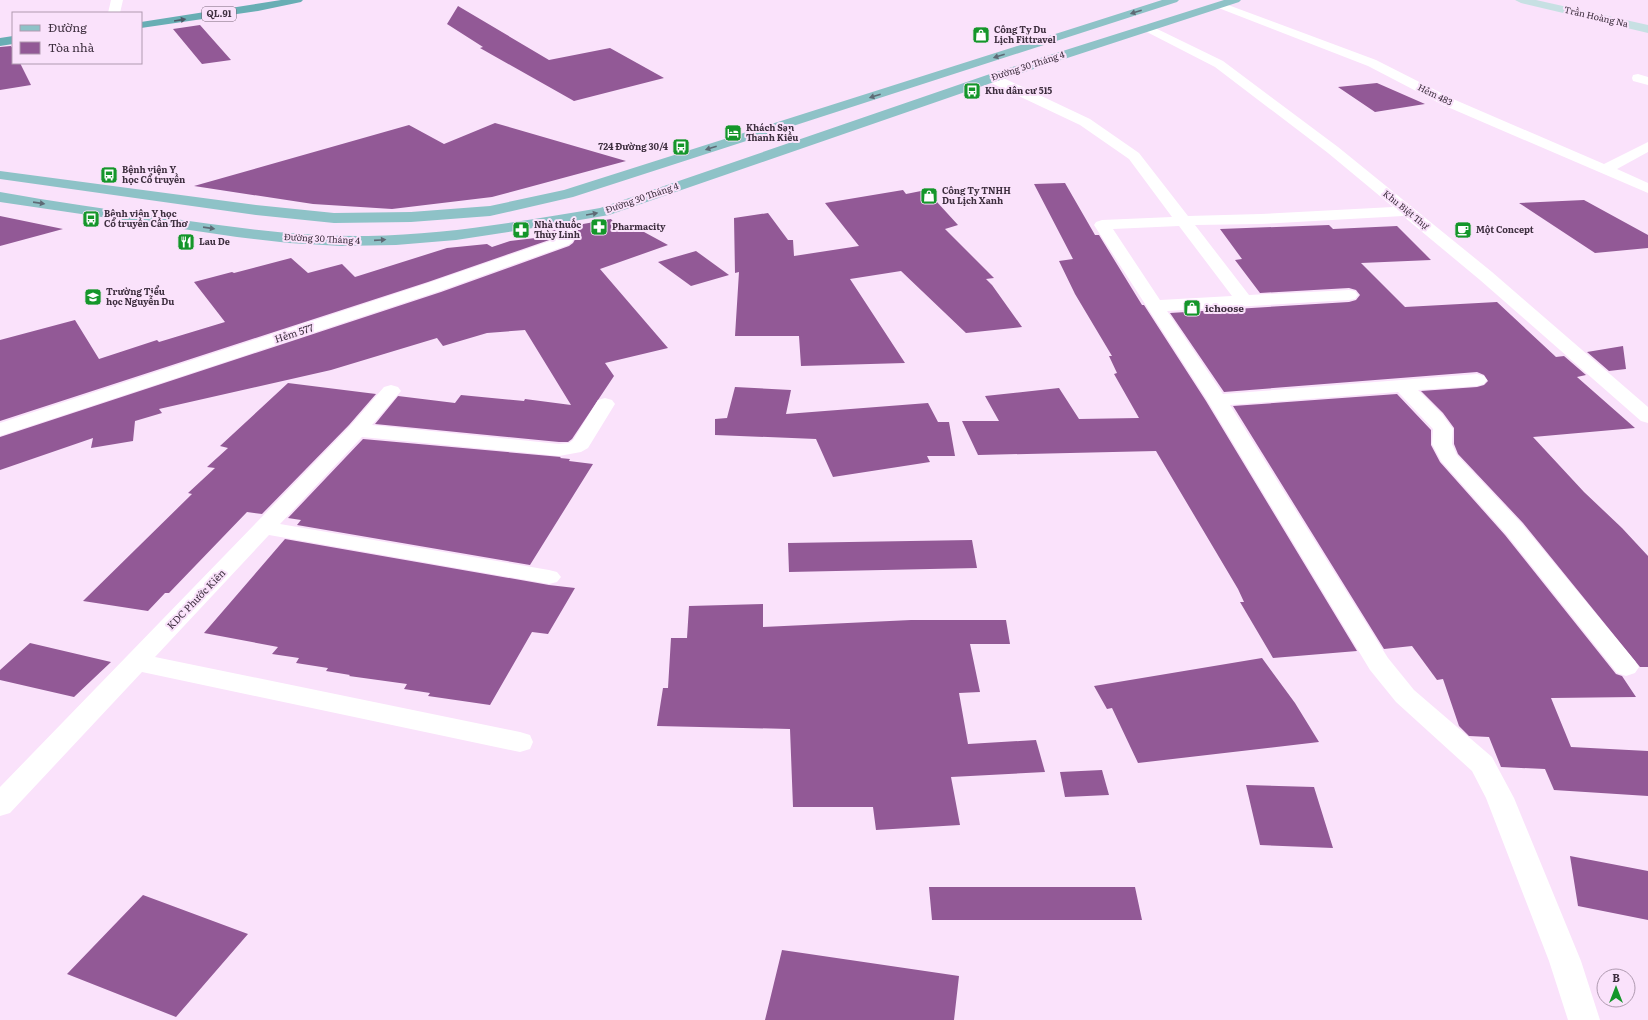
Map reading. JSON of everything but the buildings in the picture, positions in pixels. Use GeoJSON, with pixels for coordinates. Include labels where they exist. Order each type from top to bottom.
{"type":"FeatureCollection","features":[{"type":"Feature","properties":{"kind":"highway","name":"QL.91"},"geometry":{"type":"LineString","coordinates":[[142,25],[258,8],[297,0]]}},
{"type":"Feature","properties":{"kind":"highway"},"geometry":{"type":"LineString","coordinates":[[0,42],[12,40]]}},
{"type":"Feature","properties":{"kind":"main road","name":"Đường 30 Tháng 4"},"geometry":{"type":"LineString","coordinates":[[0,175],[256,210],[334,218],[411,217],[490,211],[568,194],[1173,0]]}},
{"type":"Feature","properties":{"kind":"main road","name":"Đường 30 Tháng 4"},"geometry":{"type":"LineString","coordinates":[[3,198],[223,230],[299,239],[367,241],[417,238],[559,220],[603,212],[992,78],[1235,0]]}},
{"type":"Feature","properties":{"kind":"main road","name":"Trần Hoàng Na"},"geometry":{"type":"LineString","coordinates":[[1521,0],[1648,29]]}},
{"type":"Feature","properties":{"kind":"main road","name":"Trần Hoàng Na"},"geometry":{"type":"LineString","coordinates":[[1550,0],[1648,22]]}},
{"type":"Feature","properties":{"kind":"main road"},"geometry":{"type":"LineString","coordinates":[[3,198],[41,181]]}},
{"type":"Feature","properties":{"kind":"street"},"geometry":{"type":"LineString","coordinates":[[114,12],[117,0]]}},
{"type":"Feature","properties":{"kind":"street","name":"Hẻm 483"},"geometry":{"type":"LineString","coordinates":[[1220,5],[1372,63],[1448,102],[1648,188]]}},
{"type":"Feature","properties":{"kind":"street","name":"Khu Biệt Thự"},"geometry":{"type":"LineString","coordinates":[[1148,28],[1219,64],[1333,150],[1486,276],[1648,417]]}},
{"type":"Feature","properties":{"kind":"street"},"geometry":{"type":"LineString","coordinates":[[992,78],[1085,122],[1134,156],[1244,301]]}},
{"type":"Feature","properties":{"kind":"street"},"geometry":{"type":"LineString","coordinates":[[1606,169],[1648,146]]}},
{"type":"Feature","properties":{"kind":"street"},"geometry":{"type":"LineString","coordinates":[[1407,211],[1261,219],[1102,225],[1217,400],[1379,664],[1405,696],[1482,764],[1500,798],[1565,961],[1584,1020]]}},
{"type":"Feature","properties":{"kind":"street","name":"Hẻm 577"},"geometry":{"type":"LineString","coordinates":[[0,430],[426,289],[562,242],[568,235],[559,220]]}},
{"type":"Feature","properties":{"kind":"street"},"geometry":{"type":"LineString","coordinates":[[1155,306],[1349,295]]}},
{"type":"Feature","properties":{"kind":"street"},"geometry":{"type":"LineString","coordinates":[[1217,400],[1404,387],[1477,380]]}},
{"type":"Feature","properties":{"kind":"street"},"geometry":{"type":"LineString","coordinates":[[1404,387],[1435,418],[1443,429],[1442,444],[1448,457],[1514,529],[1626,667]]}},
{"type":"Feature","properties":{"kind":"street","name":"KDC Phước Kiên"},"geometry":{"type":"LineString","coordinates":[[0,805],[358,430],[391,392]]}},
{"type":"Feature","properties":{"kind":"street"},"geometry":{"type":"LineString","coordinates":[[358,430],[559,450],[574,448],[581,444],[604,404]]}},
{"type":"Feature","properties":{"kind":"street"},"geometry":{"type":"LineString","coordinates":[[265,528],[549,577]]}},
{"type":"Feature","properties":{"kind":"street"},"geometry":{"type":"LineString","coordinates":[[136,662],[520,742]]}},
{"type":"Feature","properties":{"kind":"place","name":"Công Ty Du Lịch Fittravel"},"geometry":{"type":"Point","coordinates":[981,35]}},
{"type":"Feature","properties":{"kind":"place","name":"Khu dân cư 515"},"geometry":{"type":"Point","coordinates":[972,91]}},
{"type":"Feature","properties":{"kind":"place","name":"Khách Sạn Thanh Kiều"},"geometry":{"type":"Point","coordinates":[733,133]}},
{"type":"Feature","properties":{"kind":"place","name":"724 Đường 30/4"},"geometry":{"type":"Point","coordinates":[681,147]}},
{"type":"Feature","properties":{"kind":"place","name":"Bệnh viện Y học Cổ truyền"},"geometry":{"type":"Point","coordinates":[109,175]}},
{"type":"Feature","properties":{"kind":"place","name":"Công Ty TNHH Du Lịch Xanh"},"geometry":{"type":"Point","coordinates":[929,196]}},
{"type":"Feature","properties":{"kind":"place","name":"Bệnh viện Y học Cổ truyền Cần Thơ"},"geometry":{"type":"Point","coordinates":[91,219]}},
{"type":"Feature","properties":{"kind":"place","name":"Pharmacity"},"geometry":{"type":"Point","coordinates":[599,227]}},
{"type":"Feature","properties":{"kind":"place","name":"Nhà thuốc Thùy Linh"},"geometry":{"type":"Point","coordinates":[521,230]}},
{"type":"Feature","properties":{"kind":"place","name":"Một Concept"},"geometry":{"type":"Point","coordinates":[1463,230]}},
{"type":"Feature","properties":{"kind":"place","name":"Lau De"},"geometry":{"type":"Point","coordinates":[186,242]}},
{"type":"Feature","properties":{"kind":"place","name":"Trường Tiểu học Nguyễn Du"},"geometry":{"type":"Point","coordinates":[93,297]}},
{"type":"Feature","properties":{"kind":"place","name":"ichoose"},"geometry":{"type":"Point","coordinates":[1192,308]}}]}
